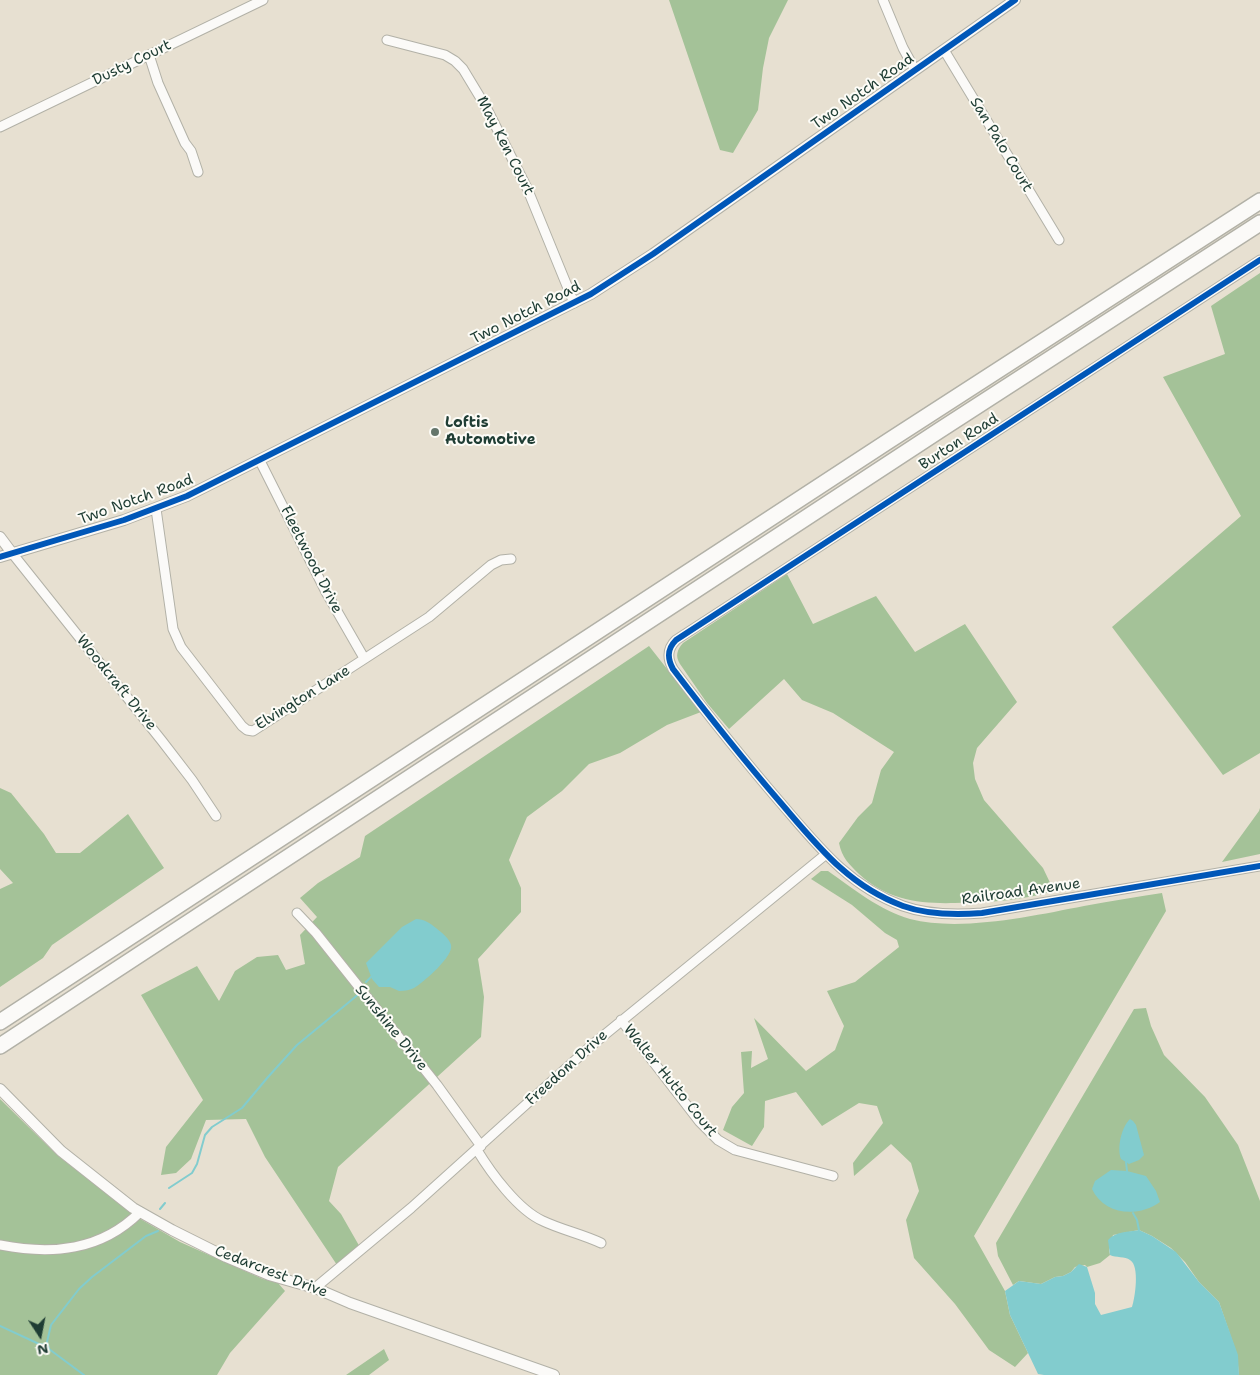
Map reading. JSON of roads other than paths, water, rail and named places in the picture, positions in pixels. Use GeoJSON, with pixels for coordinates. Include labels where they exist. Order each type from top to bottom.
{"type":"FeatureCollection","features":[{"type":"Feature","properties":{"kind":"highway"},"geometry":{"type":"LineString","coordinates":[[0,1022],[890,440],[1260,201]]}},
{"type":"Feature","properties":{"kind":"highway"},"geometry":{"type":"LineString","coordinates":[[0,1046],[932,435],[1260,223]]}},
{"type":"Feature","properties":{"kind":"street","name":"Dusty Court"},"geometry":{"type":"LineString","coordinates":[[0,127],[263,0]]}},
{"type":"Feature","properties":{"kind":"street"},"geometry":{"type":"LineString","coordinates":[[883,0],[903,48],[915,70]]}},
{"type":"Feature","properties":{"kind":"street","name":"Two Notch Road"},"geometry":{"type":"LineString","coordinates":[[0,557],[156,510],[210,486],[574,303],[614,281],[654,254],[1015,0]]}},
{"type":"Feature","properties":{"kind":"street","name":"May Ken Court"},"geometry":{"type":"LineString","coordinates":[[387,40],[445,55],[463,69],[477,90],[527,188],[574,303]]}},
{"type":"Feature","properties":{"kind":"street","name":"San Palo Court"},"geometry":{"type":"LineString","coordinates":[[944,50],[1059,240]]}},
{"type":"Feature","properties":{"kind":"street"},"geometry":{"type":"LineString","coordinates":[[149,54],[158,83],[185,143],[191,151],[198,172]]}},
{"type":"Feature","properties":{"kind":"street","name":"Burton Road"},"geometry":{"type":"LineString","coordinates":[[671,645],[1260,260]]}},
{"type":"Feature","properties":{"kind":"street","name":"Fleetwood Drive"},"geometry":{"type":"LineString","coordinates":[[260,461],[326,592],[364,658]]}},
{"type":"Feature","properties":{"kind":"street","name":"Elvington Lane"},"geometry":{"type":"LineString","coordinates":[[156,510],[172,623],[176,635],[201,674],[242,726],[247,730],[253,731],[429,616],[492,565],[501,560],[511,559]]}},
{"type":"Feature","properties":{"kind":"street"},"geometry":{"type":"LineString","coordinates":[[0,537],[12,553]]}},
{"type":"Feature","properties":{"kind":"street","name":"Woodcraft Drive"},"geometry":{"type":"LineString","coordinates":[[12,553],[162,741],[192,780],[216,816]]}},
{"type":"Feature","properties":{"kind":"street","name":"Railroad Avenue"},"geometry":{"type":"LineString","coordinates":[[671,645],[668,654],[673,669],[739,754],[825,855],[856,880],[883,897],[915,909],[949,914],[973,914],[1260,866]]}},
{"type":"Feature","properties":{"kind":"street","name":"Freedom Drive"},"geometry":{"type":"LineString","coordinates":[[315,1288],[479,1148],[621,1020],[825,855]]}},
{"type":"Feature","properties":{"kind":"street","name":"Sunshine Drive"},"geometry":{"type":"LineString","coordinates":[[297,913],[316,933],[436,1085],[503,1186],[532,1214],[543,1221],[601,1243]]}},
{"type":"Feature","properties":{"kind":"street","name":"Walter Hutto Court"},"geometry":{"type":"LineString","coordinates":[[621,1020],[699,1121],[718,1140],[735,1150],[833,1176]]}},
{"type":"Feature","properties":{"kind":"street","name":"Cedarcrest Drive"},"geometry":{"type":"LineString","coordinates":[[0,1089],[61,1151],[140,1212],[172,1230],[226,1257],[269,1275],[315,1288],[350,1303],[554,1375]]}},
{"type":"Feature","properties":{"kind":"street"},"geometry":{"type":"LineString","coordinates":[[0,1245],[41,1251],[74,1247],[93,1242],[117,1231],[128,1224],[140,1212]]}},
{"type":"Feature","properties":{"kind":"water"},"geometry":{"type":"Polygon","coordinates":[[[416,919],[429,923],[447,938],[451,945],[448,956],[431,975],[414,988],[399,991],[390,987],[379,987],[372,979],[366,963],[402,927],[416,919]]]}},
{"type":"Feature","properties":{"kind":"water"},"geometry":{"type":"Polygon","coordinates":[[[1130,1119],[1136,1125],[1144,1155],[1139,1160],[1129,1164],[1121,1159],[1119,1149],[1122,1133],[1130,1119]]]}},
{"type":"Feature","properties":{"kind":"water"},"geometry":{"type":"Polygon","coordinates":[[[1111,1170],[1127,1171],[1146,1176],[1156,1191],[1160,1202],[1151,1207],[1132,1212],[1113,1209],[1105,1204],[1097,1198],[1092,1189],[1095,1181],[1111,1170]]]}},
{"type":"Feature","properties":{"kind":"water"},"geometry":{"type":"Polygon","coordinates":[[[1139,1230],[1176,1252],[1199,1282],[1219,1302],[1238,1355],[1239,1375],[1038,1374],[1010,1315],[1005,1291],[1019,1281],[1041,1284],[1055,1277],[1063,1276],[1071,1272],[1079,1264],[1087,1267],[1095,1293],[1095,1304],[1101,1315],[1132,1307],[1136,1282],[1133,1263],[1123,1257],[1110,1255],[1108,1240],[1118,1233],[1139,1230]]]}},
{"type":"Feature","properties":{"kind":"waterway"},"geometry":{"type":"LineString","coordinates":[[366,982],[372,976]]}},
{"type":"Feature","properties":{"kind":"waterway"},"geometry":{"type":"LineString","coordinates":[[169,1188],[192,1173],[197,1164],[205,1135],[212,1127],[242,1108],[297,1045],[360,993]]}},
{"type":"Feature","properties":{"kind":"waterway"},"geometry":{"type":"LineString","coordinates":[[1126,1162],[1127,1171]]}},
{"type":"Feature","properties":{"kind":"waterway"},"geometry":{"type":"LineString","coordinates":[[160,1209],[165,1203]]}},
{"type":"Feature","properties":{"kind":"waterway"},"geometry":{"type":"LineString","coordinates":[[1133,1213],[1139,1230]]}},
{"type":"Feature","properties":{"kind":"waterway"},"geometry":{"type":"LineString","coordinates":[[84,1375],[49,1349],[47,1342],[51,1325],[79,1289],[92,1277],[146,1236],[158,1231]]}},
{"type":"Feature","properties":{"kind":"waterway"},"geometry":{"type":"LineString","coordinates":[[0,1326],[39,1344],[47,1345]]}},
{"type":"Feature","properties":{"kind":"place","name":"Loftis Automotive"},"geometry":{"type":"Point","coordinates":[435,432]}}]}
